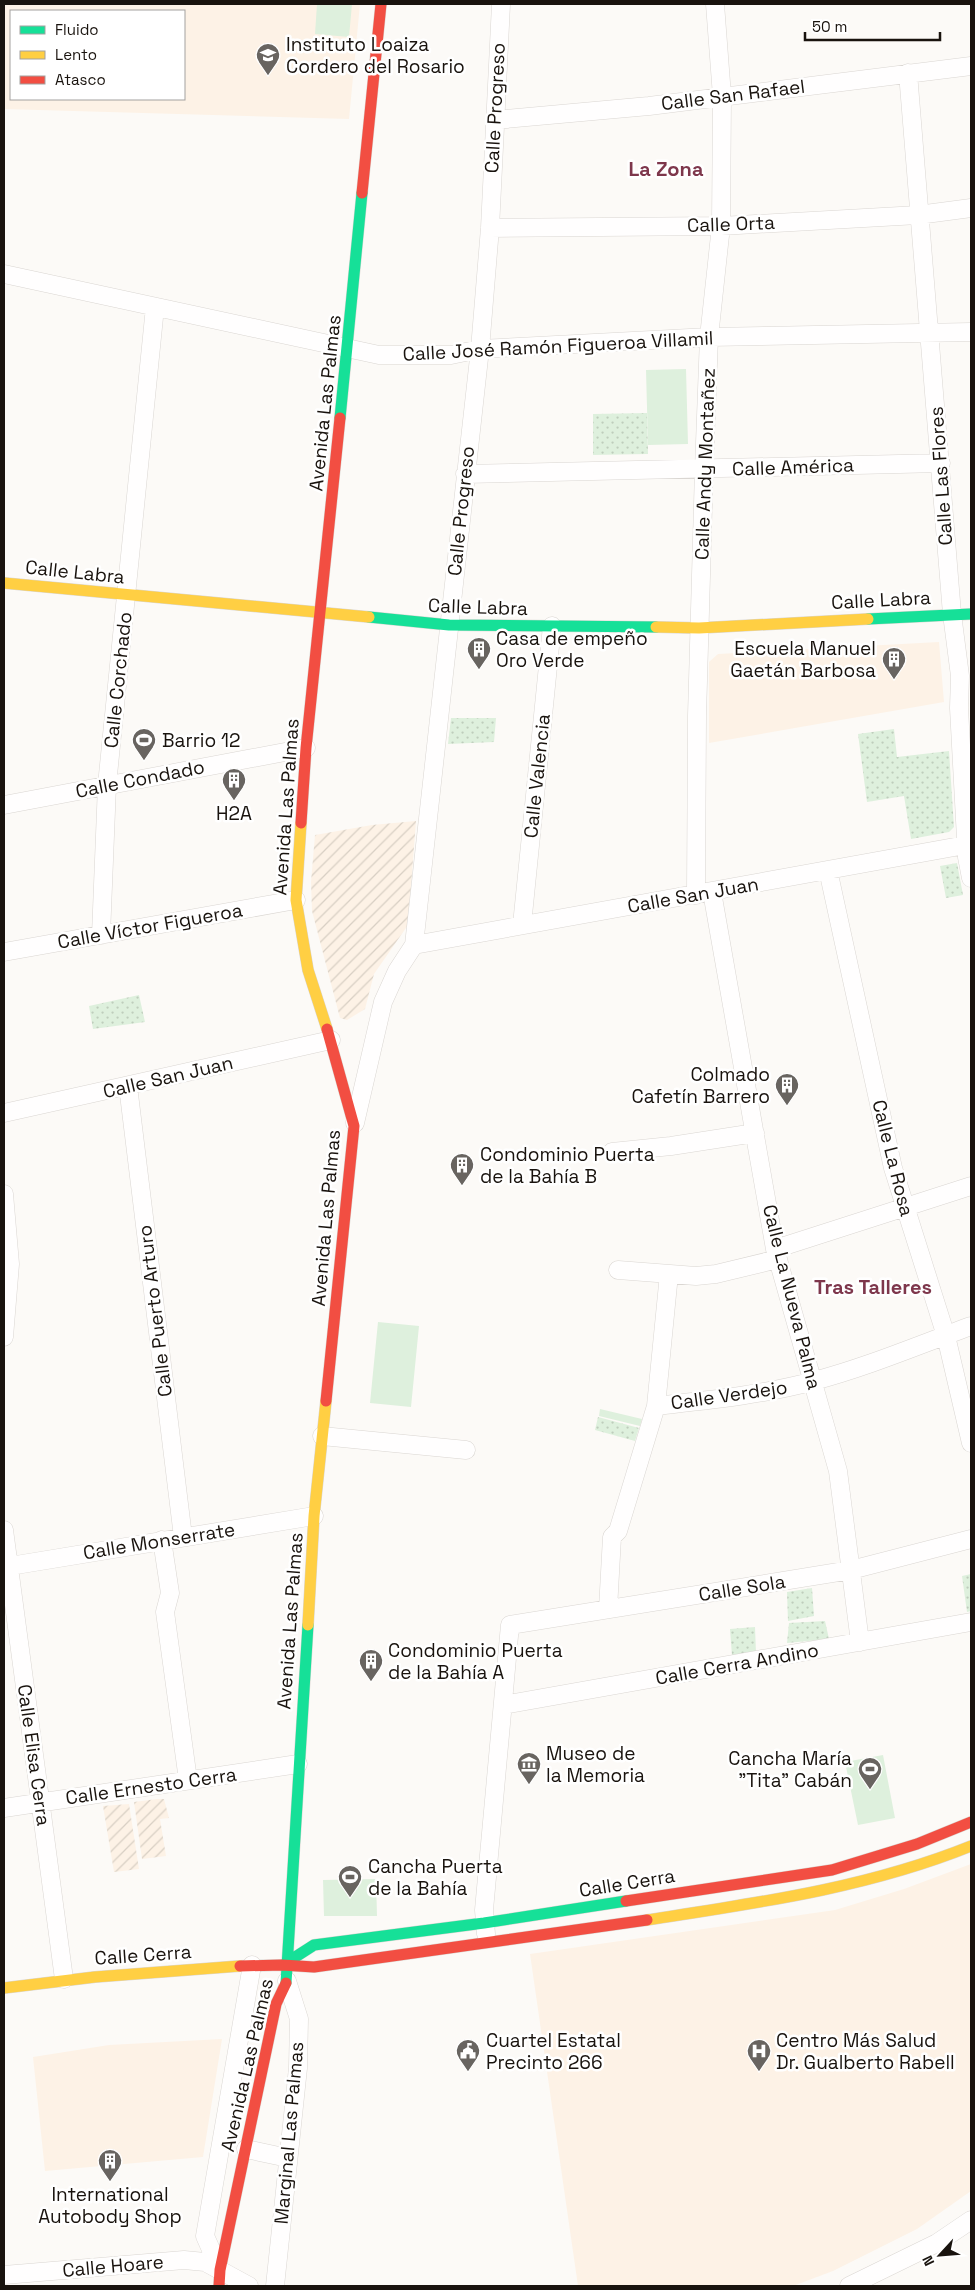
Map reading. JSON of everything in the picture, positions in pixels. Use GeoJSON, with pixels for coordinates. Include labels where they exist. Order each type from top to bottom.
{"type":"FeatureCollection","features":[{"type":"Feature","properties":{"kind":"street","name":"Avenida Las Palmas"},"geometry":{"type":"LineString","coordinates":[[219,2278],[276,2004],[287,1981],[286,1963],[314,1516],[354,1126],[331,1040],[308,970],[296,900],[306,748],[348,350],[381,4]]}},
{"type":"Feature","properties":{"kind":"street","name":"Calle Progreso"},"geometry":{"type":"LineString","coordinates":[[354,1126],[383,1002],[397,971],[414,945],[480,349],[490,228],[501,4]]}},
{"type":"Feature","properties":{"kind":"street","name":"Calle Andy Montañez"},"geometry":{"type":"LineString","coordinates":[[704,893],[699,628],[709,337],[721,226],[722,96],[715,4]]}},
{"type":"Feature","properties":{"kind":"street","name":"Calle San Rafael"},"geometry":{"type":"LineString","coordinates":[[495,120],[649,106],[971,66]]}},
{"type":"Feature","properties":{"kind":"street","name":"Calle Las Flores"},"geometry":{"type":"LineString","coordinates":[[908,74],[952,614],[965,707],[970,844],[967,857],[971,878]]}},
{"type":"Feature","properties":{"kind":"street","name":"Calle Orta"},"geometry":{"type":"LineString","coordinates":[[490,228],[721,226],[918,215],[971,208]]}},
{"type":"Feature","properties":{"kind":"street","name":"Calle José Ramón Figueroa Villamil"},"geometry":{"type":"LineString","coordinates":[[4,274],[348,350],[379,355],[451,355],[480,349],[709,337],[971,332]]}},
{"type":"Feature","properties":{"kind":"street","name":"Calle Corchado"},"geometry":{"type":"LineString","coordinates":[[101,935],[107,785],[155,307]]}},
{"type":"Feature","properties":{"kind":"street","name":"Calle América"},"geometry":{"type":"LineString","coordinates":[[465,474],[704,470],[941,463]]}},
{"type":"Feature","properties":{"kind":"street","name":"Calle Labra"},"geometry":{"type":"LineString","coordinates":[[4,583],[448,625],[699,628],[971,613]]}},
{"type":"Feature","properties":{"kind":"street","name":"Calle Valencia"},"geometry":{"type":"LineString","coordinates":[[522,925],[552,626]]}},
{"type":"Feature","properties":{"kind":"street","name":"Calle Condado"},"geometry":{"type":"LineString","coordinates":[[4,805],[306,748]]}},
{"type":"Feature","properties":{"kind":"street","name":"Calle San Juan"},"geometry":{"type":"LineString","coordinates":[[414,945],[970,844]]}},
{"type":"Feature","properties":{"kind":"street","name":"Calle La Rosa"},"geometry":{"type":"LineString","coordinates":[[828,870],[893,1168],[904,1208],[946,1336],[971,1443]]}},
{"type":"Feature","properties":{"kind":"street","name":"Calle La Nueva Palma"},"geometry":{"type":"LineString","coordinates":[[704,893],[755,1133],[777,1254],[838,1471],[860,1642]]}},
{"type":"Feature","properties":{"kind":"street","name":"Calle Víctor Figueroa"},"geometry":{"type":"LineString","coordinates":[[4,952],[296,900]]}},
{"type":"Feature","properties":{"kind":"street","name":"Calle San Juan"},"geometry":{"type":"LineString","coordinates":[[4,1113],[331,1040]]}},
{"type":"Feature","properties":{"kind":"street","name":"Calle Puerto Arturo"},"geometry":{"type":"LineString","coordinates":[[128,1086],[183,1537]]}},
{"type":"Feature","properties":{"kind":"street"},"geometry":{"type":"LineString","coordinates":[[612,1152],[671,1146],[755,1133]]}},
{"type":"Feature","properties":{"kind":"street"},"geometry":{"type":"LineString","coordinates":[[618,1270],[696,1276],[716,1274],[971,1186]]}},
{"type":"Feature","properties":{"kind":"street"},"geometry":{"type":"LineString","coordinates":[[4,1194],[10,1264],[4,1337]]}},
{"type":"Feature","properties":{"kind":"street"},"geometry":{"type":"LineString","coordinates":[[608,1609],[612,1537],[618,1531],[656,1406],[669,1274]]}},
{"type":"Feature","properties":{"kind":"street","name":"Calle Verdejo"},"geometry":{"type":"LineString","coordinates":[[656,1406],[742,1396],[813,1382],[880,1361],[971,1326]]}},
{"type":"Feature","properties":{"kind":"street"},"geometry":{"type":"LineString","coordinates":[[322,1436],[466,1450]]}},
{"type":"Feature","properties":{"kind":"street","name":"Calle Monserrate"},"geometry":{"type":"LineString","coordinates":[[6,1567],[314,1516]]}},
{"type":"Feature","properties":{"kind":"street","name":"Calle Elisa Cerra"},"geometry":{"type":"LineString","coordinates":[[4,1530],[6,1567],[64,1979]]}},
{"type":"Feature","properties":{"kind":"street","name":"Calle Sola"},"geometry":{"type":"LineString","coordinates":[[503,1705],[510,1625],[851,1570],[971,1539]]}},
{"type":"Feature","properties":{"kind":"street"},"geometry":{"type":"LineString","coordinates":[[162,1540],[170,1593],[165,1612],[188,1780]]}},
{"type":"Feature","properties":{"kind":"street","name":"Calle Cerra Andino"},"geometry":{"type":"LineString","coordinates":[[503,1705],[971,1622]]}},
{"type":"Feature","properties":{"kind":"street"},"geometry":{"type":"LineString","coordinates":[[488,1943],[484,1923],[484,1910],[503,1705]]}},
{"type":"Feature","properties":{"kind":"street","name":"Calle Ernesto Cerra"},"geometry":{"type":"LineString","coordinates":[[4,1808],[298,1764]]}},
{"type":"Feature","properties":{"kind":"street","name":"Calle Cerra"},"geometry":{"type":"LineString","coordinates":[[286,1963],[314,1945],[484,1923],[832,1870],[917,1844],[971,1822]]}},
{"type":"Feature","properties":{"kind":"street","name":"Calle Cerra"},"geometry":{"type":"LineString","coordinates":[[4,1988],[64,1979],[252,1965],[286,1963],[314,1966],[488,1943],[832,1891],[901,1873],[971,1846]]}},
{"type":"Feature","properties":{"kind":"street"},"geometry":{"type":"LineString","coordinates":[[219,2278],[205,2236],[252,1965]]}},
{"type":"Feature","properties":{"kind":"street","name":"Marginal Las Palmas"},"geometry":{"type":"LineString","coordinates":[[275,2286],[298,2068],[299,2019],[287,1981]]}},
{"type":"Feature","properties":{"kind":"street"},"geometry":{"type":"LineString","coordinates":[[246,2149],[288,2158]]}},
{"type":"Feature","properties":{"kind":"street"},"geometry":{"type":"LineString","coordinates":[[849,2286],[937,2243],[971,2220]]}},
{"type":"Feature","properties":{"kind":"street","name":"Calle Hoare"},"geometry":{"type":"LineString","coordinates":[[4,2275],[184,2260],[205,2262],[219,2278],[250,2286]]}},
{"type":"Feature","properties":{"kind":"shaded area","name":"Instituto Loaiza Cordero del Rosario"},"geometry":{"type":"Polygon","coordinates":[[[4,4],[360,4],[349,119],[4,109],[4,4]]]}},
{"type":"Feature","properties":{"kind":"shaded area"},"geometry":{"type":"Polygon","coordinates":[[[939,642],[944,702],[709,743],[709,662],[718,654],[939,642]]]}},
{"type":"Feature","properties":{"kind":"shaded area"},"geometry":{"type":"Polygon","coordinates":[[[416,821],[408,925],[374,974],[365,1009],[347,1020],[340,1018],[312,911],[311,882],[315,835],[372,825],[416,821]]]}},
{"type":"Feature","properties":{"kind":"shaded area"},"geometry":{"type":"Polygon","coordinates":[[[164,1799],[169,1818],[160,1819],[166,1856],[142,1859],[134,1802],[164,1799]]]}},
{"type":"Feature","properties":{"kind":"shaded area"},"geometry":{"type":"Polygon","coordinates":[[[129,1804],[139,1869],[114,1872],[103,1806],[129,1804]]]}},
{"type":"Feature","properties":{"kind":"shaded area","name":"Centro Más Salud Dr. Gualberto Rabell"},"geometry":{"type":"Polygon","coordinates":[[[971,1864],[971,2191],[917,2229],[833,2271],[793,2286],[578,2286],[530,1954],[835,1910],[904,1889],[971,1864]]]}},
{"type":"Feature","properties":{"kind":"shaded area"},"geometry":{"type":"Polygon","coordinates":[[[222,2039],[203,2157],[45,2171],[33,2057],[109,2045],[222,2039]]]}},
{"type":"Feature","properties":{"kind":"green space"},"geometry":{"type":"Polygon","coordinates":[[[317,4],[352,4],[349,37],[315,34],[317,4]]]}},
{"type":"Feature","properties":{"kind":"green space"},"geometry":{"type":"Polygon","coordinates":[[[686,369],[688,444],[648,445],[646,370],[686,369]]]}},
{"type":"Feature","properties":{"kind":"green space"},"geometry":{"type":"Polygon","coordinates":[[[647,413],[648,454],[593,455],[593,414],[647,413]]]}},
{"type":"Feature","properties":{"kind":"green space"},"geometry":{"type":"Polygon","coordinates":[[[451,718],[496,718],[494,742],[448,744],[451,718]]]}},
{"type":"Feature","properties":{"kind":"green space"},"geometry":{"type":"Polygon","coordinates":[[[894,729],[897,757],[949,751],[954,827],[949,832],[911,839],[904,796],[867,802],[858,734],[894,729]]]}},
{"type":"Feature","properties":{"kind":"green space"},"geometry":{"type":"Polygon","coordinates":[[[957,863],[963,895],[946,898],[940,866],[957,863]]]}},
{"type":"Feature","properties":{"kind":"green space"},"geometry":{"type":"Polygon","coordinates":[[[139,995],[145,1022],[93,1029],[89,1006],[139,995]]]}},
{"type":"Feature","properties":{"kind":"green space"},"geometry":{"type":"Polygon","coordinates":[[[378,1322],[419,1326],[411,1407],[370,1403],[378,1322]]]}},
{"type":"Feature","properties":{"kind":"green space"},"geometry":{"type":"Polygon","coordinates":[[[600,1409],[642,1419],[640,1426],[599,1416],[600,1409]]]}},
{"type":"Feature","properties":{"kind":"green space"},"geometry":{"type":"Polygon","coordinates":[[[598,1417],[639,1428],[635,1441],[595,1430],[598,1417]]]}},
{"type":"Feature","properties":{"kind":"green space"},"geometry":{"type":"Polygon","coordinates":[[[971,1574],[971,1611],[967,1612],[962,1576],[971,1574]]]}},
{"type":"Feature","properties":{"kind":"green space"},"geometry":{"type":"Polygon","coordinates":[[[812,1588],[814,1616],[788,1621],[787,1592],[812,1588]]]}},
{"type":"Feature","properties":{"kind":"green space"},"geometry":{"type":"Polygon","coordinates":[[[825,1621],[829,1639],[787,1643],[789,1623],[825,1621]]]}},
{"type":"Feature","properties":{"kind":"green space"},"geometry":{"type":"Polygon","coordinates":[[[755,1627],[756,1653],[732,1656],[730,1629],[755,1627]]]}},
{"type":"Feature","properties":{"kind":"green space","name":"Cancha María \"Tita\" Cabán"},"geometry":{"type":"Polygon","coordinates":[[[883,1755],[895,1818],[858,1825],[845,1762],[883,1755]]]}},
{"type":"Feature","properties":{"kind":"green space","name":"Cancha Puerta de la Bahía"},"geometry":{"type":"Polygon","coordinates":[[[376,1879],[377,1916],[324,1916],[323,1880],[376,1879]]]}},
{"type":"Feature","properties":{"kind":"traffic: fast"},"geometry":{"type":"LineString","coordinates":[[340,418],[362,193]]}},
{"type":"Feature","properties":{"kind":"traffic: fast"},"geometry":{"type":"LineString","coordinates":[[868,619],[971,614]]}},
{"type":"Feature","properties":{"kind":"traffic: fast"},"geometry":{"type":"LineString","coordinates":[[369,617],[449,625],[656,627]]}},
{"type":"Feature","properties":{"kind":"traffic: fast"},"geometry":{"type":"LineString","coordinates":[[286,1983],[308,1625]]}},
{"type":"Feature","properties":{"kind":"traffic: fast"},"geometry":{"type":"LineString","coordinates":[[286,1963],[314,1945],[484,1923],[626,1901]]}},
{"type":"Feature","properties":{"kind":"traffic: slow"},"geometry":{"type":"LineString","coordinates":[[4,583],[369,617]]}},
{"type":"Feature","properties":{"kind":"traffic: slow"},"geometry":{"type":"LineString","coordinates":[[656,627],[699,628],[868,619]]}},
{"type":"Feature","properties":{"kind":"traffic: slow"},"geometry":{"type":"LineString","coordinates":[[301,823],[296,900],[308,970],[327,1029]]}},
{"type":"Feature","properties":{"kind":"traffic: slow"},"geometry":{"type":"LineString","coordinates":[[308,1625],[314,1516],[326,1401]]}},
{"type":"Feature","properties":{"kind":"traffic: slow"},"geometry":{"type":"LineString","coordinates":[[647,1920],[770,1900],[852,1883],[932,1861],[971,1846]]}},
{"type":"Feature","properties":{"kind":"traffic: slow"},"geometry":{"type":"LineString","coordinates":[[4,1988],[95,1977],[240,1966]]}},
{"type":"Feature","properties":{"kind":"traffic: jam"},"geometry":{"type":"LineString","coordinates":[[362,193],[381,4]]}},
{"type":"Feature","properties":{"kind":"traffic: jam"},"geometry":{"type":"LineString","coordinates":[[301,823],[306,748],[340,418]]}},
{"type":"Feature","properties":{"kind":"traffic: jam"},"geometry":{"type":"LineString","coordinates":[[326,1401],[354,1126],[327,1029]]}},
{"type":"Feature","properties":{"kind":"traffic: jam"},"geometry":{"type":"LineString","coordinates":[[626,1901],[832,1870],[917,1844],[971,1822]]}},
{"type":"Feature","properties":{"kind":"traffic: jam"},"geometry":{"type":"LineString","coordinates":[[240,1966],[282,1965],[314,1967],[647,1920]]}},
{"type":"Feature","properties":{"kind":"traffic: jam"},"geometry":{"type":"LineString","coordinates":[[219,2286],[220,2270],[276,2004],[286,1983]]}},
{"type":"Feature","properties":{"kind":"place","name":"Instituto Loaiza Cordero del Rosario"},"geometry":{"type":"Point","coordinates":[268,76]}},
{"type":"Feature","properties":{"kind":"place","name":"Casa de empeño Oro Verde"},"geometry":{"type":"Point","coordinates":[479,670]}},
{"type":"Feature","properties":{"kind":"place","name":"Escuela Manuel Gaetán Barbosa"},"geometry":{"type":"Point","coordinates":[894,680]}},
{"type":"Feature","properties":{"kind":"place","name":"Barrio 12"},"geometry":{"type":"Point","coordinates":[144,761]}},
{"type":"Feature","properties":{"kind":"place","name":"H2A"},"geometry":{"type":"Point","coordinates":[234,801]}},
{"type":"Feature","properties":{"kind":"place","name":"Colmado Cafetín Barrero"},"geometry":{"type":"Point","coordinates":[787,1106]}},
{"type":"Feature","properties":{"kind":"place","name":"Condominio Puerta de la Bahía B"},"geometry":{"type":"Point","coordinates":[462,1186]}},
{"type":"Feature","properties":{"kind":"place","name":"Condominio Puerta de la Bahía A"},"geometry":{"type":"Point","coordinates":[371,1682]}},
{"type":"Feature","properties":{"kind":"place","name":"Museo de la Memoria"},"geometry":{"type":"Point","coordinates":[529,1785]}},
{"type":"Feature","properties":{"kind":"place","name":"Cancha María \"Tita\" Cabán"},"geometry":{"type":"Point","coordinates":[870,1790]}},
{"type":"Feature","properties":{"kind":"place","name":"Cancha Puerta de la Bahía"},"geometry":{"type":"Point","coordinates":[350,1898]}},
{"type":"Feature","properties":{"kind":"place","name":"Cuartel Estatal Precinto 266"},"geometry":{"type":"Point","coordinates":[468,2072]}},
{"type":"Feature","properties":{"kind":"place","name":"Centro Más Salud Dr. Gualberto Rabell"},"geometry":{"type":"Point","coordinates":[759,2072]}},
{"type":"Feature","properties":{"kind":"place","name":"International Autobody Shop"},"geometry":{"type":"Point","coordinates":[110,2182]}},
{"type":"Feature","properties":{"kind":"district","name":"La Zona"},"geometry":{"type":"Point","coordinates":[666,169]}},
{"type":"Feature","properties":{"kind":"district","name":"Tras Talleres"},"geometry":{"type":"Point","coordinates":[873,1287]}}]}
